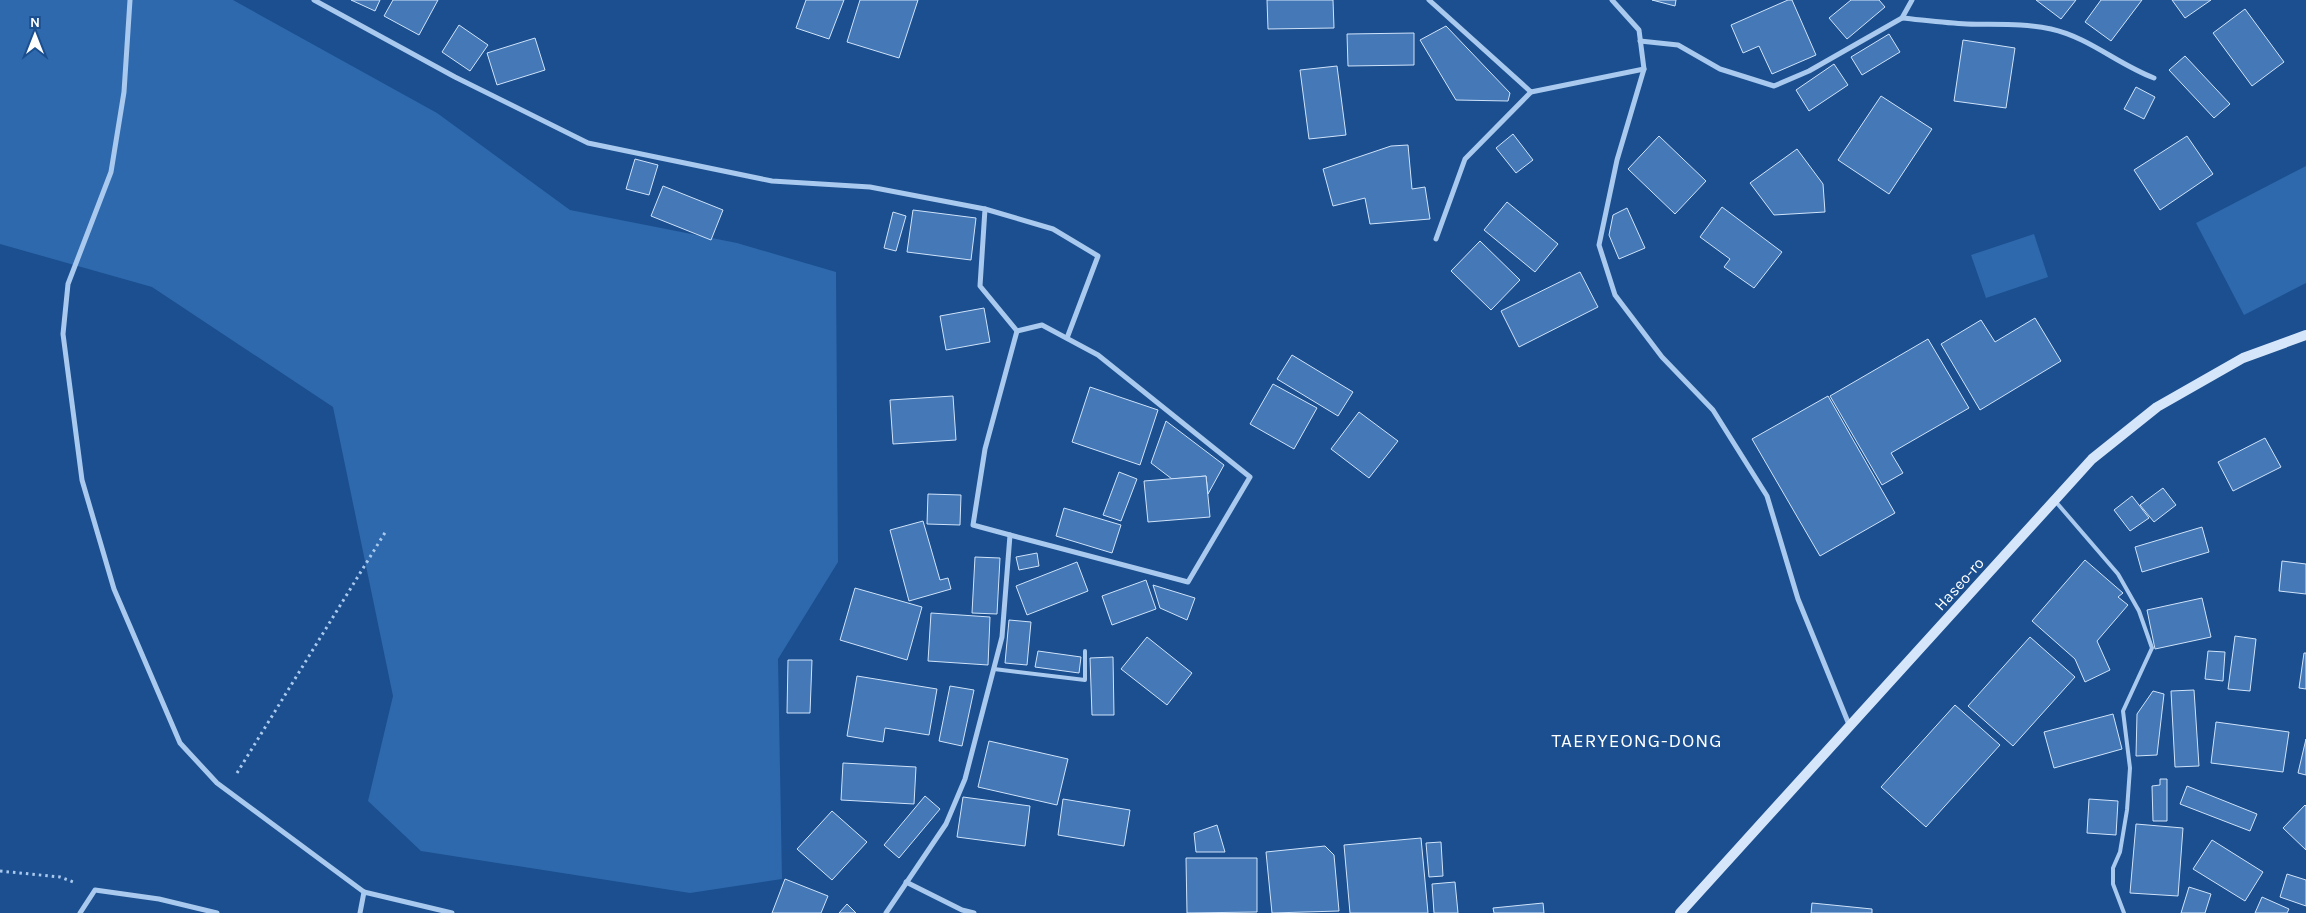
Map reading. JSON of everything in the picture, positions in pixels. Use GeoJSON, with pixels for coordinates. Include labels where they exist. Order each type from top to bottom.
{"type":"FeatureCollection","features":[{"type":"Feature","properties":{"kind":"street"},"geometry":{"type":"LineString","coordinates":[[130,0],[124,92],[110,172],[68,284],[63,334],[82,480],[114,588],[180,743],[226,790],[364,892],[452,913]]}},
{"type":"Feature","properties":{"kind":"street"},"geometry":{"type":"LineString","coordinates":[[314,0],[455,77],[588,143],[772,181],[870,187],[985,209],[1053,229],[1098,256],[1067,338]]}},
{"type":"Feature","properties":{"kind":"street"},"geometry":{"type":"LineString","coordinates":[[1429,0],[1531,92]]}},
{"type":"Feature","properties":{"kind":"street"},"geometry":{"type":"LineString","coordinates":[[1612,0],[1639,30],[1644,68],[1617,160],[1599,245],[1615,295],[1662,357],[1713,410],[1767,496],[1798,599],[1850,727]]}},
{"type":"Feature","properties":{"kind":"street"},"geometry":{"type":"LineString","coordinates":[[1640,41],[1678,45],[1720,69],[1774,86],[1809,71],[1902,18],[1912,0]]}},
{"type":"Feature","properties":{"kind":"street"},"geometry":{"type":"LineString","coordinates":[[1902,18],[1966,24],[2012,24],[2052,29],[2079,39],[2133,70],[2154,78]]}},
{"type":"Feature","properties":{"kind":"street"},"geometry":{"type":"LineString","coordinates":[[1436,239],[1465,159],[1531,92],[1644,68]]}},
{"type":"Feature","properties":{"kind":"street"},"geometry":{"type":"LineString","coordinates":[[985,209],[980,286],[1017,331]]}},
{"type":"Feature","properties":{"kind":"street"},"geometry":{"type":"LineString","coordinates":[[1042,325],[1098,355],[1250,477],[1188,582],[973,525],[985,449],[1017,331],[1042,325]]}},
{"type":"Feature","properties":{"kind":"street","name":"Haseo-ro"},"geometry":{"type":"LineString","coordinates":[[1680,913],[2092,459],[2157,407],[2243,358],[2306,335]]}},
{"type":"Feature","properties":{"kind":"street"},"geometry":{"type":"LineString","coordinates":[[886,913],[946,824],[961,788],[1002,637],[1010,535]]}},
{"type":"Feature","properties":{"kind":"street"},"geometry":{"type":"LineString","coordinates":[[906,882],[962,910],[974,913]]}},
{"type":"Feature","properties":{"kind":"street"},"geometry":{"type":"LineString","coordinates":[[80,913],[95,890],[160,899],[217,913]]}},
{"type":"Feature","properties":{"kind":"street"},"geometry":{"type":"LineString","coordinates":[[360,913],[364,892]]}},
{"type":"Feature","properties":{"kind":"lane"},"geometry":{"type":"LineString","coordinates":[[2054,500],[2118,574],[2139,611],[2152,648],[2123,711],[2130,768],[2127,810],[2120,852],[2113,868],[2113,884],[2124,913]]}},
{"type":"Feature","properties":{"kind":"lane"},"geometry":{"type":"LineString","coordinates":[[994,669],[1086,680],[1086,651]]}},
{"type":"Feature","properties":{"kind":"path"},"geometry":{"type":"LineString","coordinates":[[226,790],[386,531]]}},
{"type":"Feature","properties":{"kind":"path"},"geometry":{"type":"LineString","coordinates":[[0,871],[60,878],[95,890]]}},
{"type":"Feature","properties":{"kind":"shaded area"},"geometry":{"type":"Polygon","coordinates":[[[0,0],[233,0],[437,113],[570,210],[737,243],[836,272],[838,562],[778,659],[782,879],[690,893],[421,851],[368,801],[393,696],[333,407],[152,287],[0,244],[0,0]]]}},
{"type":"Feature","properties":{"kind":"shaded area"},"geometry":{"type":"Polygon","coordinates":[[[2306,166],[2306,283],[2244,315],[2196,223],[2306,166]]]}},
{"type":"Feature","properties":{"kind":"shaded area"},"geometry":{"type":"Polygon","coordinates":[[[2034,234],[2048,277],[1986,298],[1971,255],[2034,234]]]}},
{"type":"Feature","properties":{"kind":"building"},"geometry":{"type":"Polygon","coordinates":[[[351,0],[380,0],[375,11],[351,0]]]}},
{"type":"Feature","properties":{"kind":"building"},"geometry":{"type":"Polygon","coordinates":[[[393,0],[438,0],[419,35],[384,16],[393,0]]]}},
{"type":"Feature","properties":{"kind":"building"},"geometry":{"type":"Polygon","coordinates":[[[806,0],[844,0],[829,39],[796,28],[806,0]]]}},
{"type":"Feature","properties":{"kind":"building"},"geometry":{"type":"Polygon","coordinates":[[[860,0],[918,0],[899,58],[847,42],[860,0]]]}},
{"type":"Feature","properties":{"kind":"building"},"geometry":{"type":"Polygon","coordinates":[[[1267,0],[1333,0],[1334,28],[1268,29],[1267,0]]]}},
{"type":"Feature","properties":{"kind":"building"},"geometry":{"type":"Polygon","coordinates":[[[1652,0],[1676,0],[1675,6],[1652,0]]]}},
{"type":"Feature","properties":{"kind":"building"},"geometry":{"type":"Polygon","coordinates":[[[1788,0],[1792,0],[1816,55],[1772,74],[1759,46],[1743,53],[1731,25],[1788,0]]]}},
{"type":"Feature","properties":{"kind":"building"},"geometry":{"type":"Polygon","coordinates":[[[1851,0],[1879,0],[1885,7],[1847,39],[1829,18],[1851,0]]]}},
{"type":"Feature","properties":{"kind":"building"},"geometry":{"type":"Polygon","coordinates":[[[2036,0],[2076,0],[2061,19],[2036,0]]]}},
{"type":"Feature","properties":{"kind":"building"},"geometry":{"type":"Polygon","coordinates":[[[2101,0],[2142,0],[2111,41],[2085,22],[2101,0]]]}},
{"type":"Feature","properties":{"kind":"building"},"geometry":{"type":"Polygon","coordinates":[[[2172,0],[2211,0],[2185,18],[2172,0]]]}},
{"type":"Feature","properties":{"kind":"building"},"geometry":{"type":"Polygon","coordinates":[[[2245,9],[2284,62],[2252,86],[2213,33],[2245,9]]]}},
{"type":"Feature","properties":{"kind":"building"},"geometry":{"type":"Polygon","coordinates":[[[459,25],[488,45],[470,71],[442,52],[459,25]]]}},
{"type":"Feature","properties":{"kind":"building"},"geometry":{"type":"Polygon","coordinates":[[[1446,26],[1510,93],[1508,101],[1456,100],[1420,40],[1446,26]]]}},
{"type":"Feature","properties":{"kind":"building"},"geometry":{"type":"Polygon","coordinates":[[[1414,33],[1414,65],[1348,66],[1347,34],[1414,33]]]}},
{"type":"Feature","properties":{"kind":"building"},"geometry":{"type":"Polygon","coordinates":[[[1889,34],[1900,52],[1862,75],[1851,57],[1889,34]]]}},
{"type":"Feature","properties":{"kind":"building"},"geometry":{"type":"Polygon","coordinates":[[[535,38],[545,70],[497,85],[487,53],[535,38]]]}},
{"type":"Feature","properties":{"kind":"building"},"geometry":{"type":"Polygon","coordinates":[[[1963,40],[2015,48],[2006,108],[1954,101],[1963,40]]]}},
{"type":"Feature","properties":{"kind":"building"},"geometry":{"type":"Polygon","coordinates":[[[2185,56],[2230,104],[2214,118],[2169,70],[2185,56]]]}},
{"type":"Feature","properties":{"kind":"building"},"geometry":{"type":"Polygon","coordinates":[[[1834,64],[1848,85],[1809,111],[1796,90],[1834,64]]]}},
{"type":"Feature","properties":{"kind":"building"},"geometry":{"type":"Polygon","coordinates":[[[1337,66],[1346,135],[1309,139],[1300,70],[1337,66]]]}},
{"type":"Feature","properties":{"kind":"building"},"geometry":{"type":"Polygon","coordinates":[[[2136,87],[2155,97],[2144,119],[2124,109],[2136,87]]]}},
{"type":"Feature","properties":{"kind":"building"},"geometry":{"type":"Polygon","coordinates":[[[1881,96],[1932,129],[1889,194],[1838,160],[1881,96]]]}},
{"type":"Feature","properties":{"kind":"building"},"geometry":{"type":"Polygon","coordinates":[[[1513,134],[1533,160],[1516,173],[1496,148],[1513,134]]]}},
{"type":"Feature","properties":{"kind":"building"},"geometry":{"type":"Polygon","coordinates":[[[1659,136],[1706,181],[1675,214],[1628,169],[1659,136]]]}},
{"type":"Feature","properties":{"kind":"building"},"geometry":{"type":"Polygon","coordinates":[[[2187,136],[2213,174],[2160,210],[2134,170],[2187,136]]]}},
{"type":"Feature","properties":{"kind":"building"},"geometry":{"type":"Polygon","coordinates":[[[1408,145],[1412,189],[1425,187],[1430,219],[1370,224],[1365,198],[1333,206],[1323,169],[1391,146],[1408,145]]]}},
{"type":"Feature","properties":{"kind":"building"},"geometry":{"type":"Polygon","coordinates":[[[1797,149],[1823,184],[1825,212],[1774,215],[1750,183],[1797,149]]]}},
{"type":"Feature","properties":{"kind":"building"},"geometry":{"type":"Polygon","coordinates":[[[635,159],[658,165],[649,195],[626,189],[635,159]]]}},
{"type":"Feature","properties":{"kind":"building"},"geometry":{"type":"Polygon","coordinates":[[[663,186],[723,210],[711,240],[651,216],[663,186]]]}},
{"type":"Feature","properties":{"kind":"building"},"geometry":{"type":"Polygon","coordinates":[[[1507,202],[1558,244],[1535,272],[1484,230],[1507,202]]]}},
{"type":"Feature","properties":{"kind":"building"},"geometry":{"type":"Polygon","coordinates":[[[1722,207],[1782,252],[1754,288],[1724,267],[1730,259],[1700,237],[1722,207]]]}},
{"type":"Feature","properties":{"kind":"building"},"geometry":{"type":"Polygon","coordinates":[[[1627,208],[1645,248],[1619,259],[1609,235],[1613,215],[1627,208]]]}},
{"type":"Feature","properties":{"kind":"building"},"geometry":{"type":"Polygon","coordinates":[[[913,210],[976,218],[971,260],[907,252],[913,210]]]}},
{"type":"Feature","properties":{"kind":"building"},"geometry":{"type":"Polygon","coordinates":[[[893,212],[906,216],[896,251],[884,248],[893,212]]]}},
{"type":"Feature","properties":{"kind":"building"},"geometry":{"type":"Polygon","coordinates":[[[1480,241],[1520,280],[1491,310],[1451,271],[1480,241]]]}},
{"type":"Feature","properties":{"kind":"building"},"geometry":{"type":"Polygon","coordinates":[[[1580,272],[1598,307],[1519,347],[1501,311],[1580,272]]]}},
{"type":"Feature","properties":{"kind":"building"},"geometry":{"type":"Polygon","coordinates":[[[984,308],[990,342],[946,350],[940,316],[984,308]]]}},
{"type":"Feature","properties":{"kind":"building"},"geometry":{"type":"Polygon","coordinates":[[[2035,318],[2061,361],[1980,410],[1941,344],[1981,320],[1995,342],[2035,318]]]}},
{"type":"Feature","properties":{"kind":"building"},"geometry":{"type":"Polygon","coordinates":[[[1928,339],[1969,408],[1891,453],[1903,473],[1882,485],[1830,396],[1928,339]]]}},
{"type":"Feature","properties":{"kind":"building"},"geometry":{"type":"Polygon","coordinates":[[[1292,355],[1353,392],[1338,416],[1277,379],[1292,355]]]}},
{"type":"Feature","properties":{"kind":"building"},"geometry":{"type":"Polygon","coordinates":[[[1273,384],[1317,408],[1294,449],[1250,424],[1273,384]]]}},
{"type":"Feature","properties":{"kind":"building"},"geometry":{"type":"Polygon","coordinates":[[[1090,387],[1158,410],[1140,465],[1072,442],[1090,387]]]}},
{"type":"Feature","properties":{"kind":"building"},"geometry":{"type":"Polygon","coordinates":[[[953,396],[956,440],[893,444],[890,400],[953,396]]]}},
{"type":"Feature","properties":{"kind":"building"},"geometry":{"type":"Polygon","coordinates":[[[1828,396],[1895,513],[1820,556],[1752,439],[1828,396]]]}},
{"type":"Feature","properties":{"kind":"building"},"geometry":{"type":"Polygon","coordinates":[[[1359,412],[1398,441],[1369,478],[1331,449],[1359,412]]]}},
{"type":"Feature","properties":{"kind":"building"},"geometry":{"type":"Polygon","coordinates":[[[1166,421],[1224,465],[1208,494],[1206,476],[1172,479],[1151,463],[1166,421]]]}},
{"type":"Feature","properties":{"kind":"building"},"geometry":{"type":"Polygon","coordinates":[[[2265,438],[2281,467],[2233,491],[2218,462],[2265,438]]]}},
{"type":"Feature","properties":{"kind":"building"},"geometry":{"type":"Polygon","coordinates":[[[1119,472],[1137,479],[1121,521],[1103,515],[1119,472]]]}},
{"type":"Feature","properties":{"kind":"building"},"geometry":{"type":"Polygon","coordinates":[[[1206,476],[1210,517],[1148,522],[1144,481],[1206,476]]]}},
{"type":"Feature","properties":{"kind":"building"},"geometry":{"type":"Polygon","coordinates":[[[2163,488],[2176,505],[2154,522],[2140,505],[2163,488]]]}},
{"type":"Feature","properties":{"kind":"building"},"geometry":{"type":"Polygon","coordinates":[[[928,494],[961,495],[960,525],[927,524],[928,494]]]}},
{"type":"Feature","properties":{"kind":"building"},"geometry":{"type":"Polygon","coordinates":[[[2132,496],[2149,518],[2130,531],[2114,510],[2132,496]]]}},
{"type":"Feature","properties":{"kind":"building"},"geometry":{"type":"Polygon","coordinates":[[[1064,508],[1121,525],[1112,553],[1056,536],[1064,508]]]}},
{"type":"Feature","properties":{"kind":"building"},"geometry":{"type":"Polygon","coordinates":[[[923,521],[940,580],[948,578],[951,589],[909,601],[890,530],[923,521]]]}},
{"type":"Feature","properties":{"kind":"building"},"geometry":{"type":"Polygon","coordinates":[[[2202,527],[2209,552],[2142,572],[2135,547],[2202,527]]]}},
{"type":"Feature","properties":{"kind":"building"},"geometry":{"type":"Polygon","coordinates":[[[1037,553],[1039,566],[1019,570],[1016,557],[1037,553]]]}},
{"type":"Feature","properties":{"kind":"building"},"geometry":{"type":"Polygon","coordinates":[[[975,557],[1000,558],[997,614],[972,613],[975,557]]]}},
{"type":"Feature","properties":{"kind":"building"},"geometry":{"type":"Polygon","coordinates":[[[2085,560],[2123,593],[2118,597],[2128,605],[2097,641],[2110,670],[2085,682],[2075,659],[2032,621],[2085,560]]]}},
{"type":"Feature","properties":{"kind":"building"},"geometry":{"type":"Polygon","coordinates":[[[2282,561],[2306,564],[2306,594],[2279,591],[2282,561]]]}},
{"type":"Feature","properties":{"kind":"building"},"geometry":{"type":"Polygon","coordinates":[[[1077,562],[1088,591],[1027,615],[1016,586],[1077,562]]]}},
{"type":"Feature","properties":{"kind":"building"},"geometry":{"type":"Polygon","coordinates":[[[1146,580],[1156,609],[1112,625],[1102,596],[1146,580]]]}},
{"type":"Feature","properties":{"kind":"building"},"geometry":{"type":"Polygon","coordinates":[[[1153,585],[1195,598],[1187,620],[1160,608],[1153,585]]]}},
{"type":"Feature","properties":{"kind":"building"},"geometry":{"type":"Polygon","coordinates":[[[855,588],[922,607],[907,660],[840,640],[855,588]]]}},
{"type":"Feature","properties":{"kind":"building"},"geometry":{"type":"Polygon","coordinates":[[[2202,598],[2211,637],[2155,649],[2147,610],[2202,598]]]}},
{"type":"Feature","properties":{"kind":"building"},"geometry":{"type":"Polygon","coordinates":[[[931,613],[990,617],[988,665],[928,661],[931,613]]]}},
{"type":"Feature","properties":{"kind":"building"},"geometry":{"type":"Polygon","coordinates":[[[1009,620],[1031,622],[1027,665],[1005,663],[1009,620]]]}},
{"type":"Feature","properties":{"kind":"building"},"geometry":{"type":"Polygon","coordinates":[[[2235,636],[2256,639],[2250,691],[2228,689],[2235,636]]]}},
{"type":"Feature","properties":{"kind":"building"},"geometry":{"type":"Polygon","coordinates":[[[1147,637],[1192,673],[1167,705],[1121,669],[1147,637]]]}},
{"type":"Feature","properties":{"kind":"building"},"geometry":{"type":"Polygon","coordinates":[[[2030,637],[2075,677],[2013,746],[1968,706],[2030,637]]]}},
{"type":"Feature","properties":{"kind":"building"},"geometry":{"type":"Polygon","coordinates":[[[1038,651],[1081,657],[1079,673],[1035,667],[1038,651]]]}},
{"type":"Feature","properties":{"kind":"building"},"geometry":{"type":"Polygon","coordinates":[[[2208,651],[2225,652],[2223,681],[2205,679],[2208,651]]]}},
{"type":"Feature","properties":{"kind":"building"},"geometry":{"type":"Polygon","coordinates":[[[2304,653],[2306,653],[2306,689],[2299,688],[2304,653]]]}},
{"type":"Feature","properties":{"kind":"building"},"geometry":{"type":"Polygon","coordinates":[[[1113,657],[1114,715],[1092,715],[1090,658],[1113,657]]]}},
{"type":"Feature","properties":{"kind":"building"},"geometry":{"type":"Polygon","coordinates":[[[788,660],[812,660],[810,713],[787,713],[788,660]]]}},
{"type":"Feature","properties":{"kind":"building"},"geometry":{"type":"Polygon","coordinates":[[[857,676],[937,689],[929,735],[885,728],[883,742],[847,736],[857,676]]]}},
{"type":"Feature","properties":{"kind":"building"},"geometry":{"type":"Polygon","coordinates":[[[950,686],[974,690],[962,746],[939,741],[950,686]]]}},
{"type":"Feature","properties":{"kind":"building"},"geometry":{"type":"Polygon","coordinates":[[[2194,690],[2199,766],[2175,767],[2171,691],[2194,690]]]}},
{"type":"Feature","properties":{"kind":"building"},"geometry":{"type":"Polygon","coordinates":[[[2153,691],[2164,694],[2157,755],[2136,756],[2137,714],[2153,691]]]}},
{"type":"Feature","properties":{"kind":"building"},"geometry":{"type":"Polygon","coordinates":[[[1955,705],[2000,745],[1926,827],[1881,787],[1955,705]]]}},
{"type":"Feature","properties":{"kind":"building"},"geometry":{"type":"Polygon","coordinates":[[[2113,714],[2122,749],[2054,768],[2044,732],[2113,714]]]}},
{"type":"Feature","properties":{"kind":"building"},"geometry":{"type":"Polygon","coordinates":[[[2216,722],[2289,732],[2283,772],[2211,763],[2216,722]]]}},
{"type":"Feature","properties":{"kind":"building"},"geometry":{"type":"Polygon","coordinates":[[[2306,739],[2306,775],[2298,773],[2306,739]]]}},
{"type":"Feature","properties":{"kind":"building"},"geometry":{"type":"Polygon","coordinates":[[[989,741],[1068,759],[1057,805],[978,787],[989,741]]]}},
{"type":"Feature","properties":{"kind":"building"},"geometry":{"type":"Polygon","coordinates":[[[843,763],[916,767],[914,804],[841,800],[843,763]]]}},
{"type":"Feature","properties":{"kind":"building"},"geometry":{"type":"Polygon","coordinates":[[[2160,779],[2167,779],[2167,821],[2153,821],[2152,786],[2160,785],[2160,779]]]}},
{"type":"Feature","properties":{"kind":"building"},"geometry":{"type":"Polygon","coordinates":[[[2187,786],[2257,814],[2250,831],[2180,804],[2187,786]]]}},
{"type":"Feature","properties":{"kind":"building"},"geometry":{"type":"Polygon","coordinates":[[[925,796],[940,809],[899,858],[884,845],[925,796]]]}},
{"type":"Feature","properties":{"kind":"building"},"geometry":{"type":"Polygon","coordinates":[[[963,797],[1030,806],[1025,846],[957,837],[963,797]]]}},
{"type":"Feature","properties":{"kind":"building"},"geometry":{"type":"Polygon","coordinates":[[[1063,799],[1130,810],[1124,846],[1058,835],[1063,799]]]}},
{"type":"Feature","properties":{"kind":"building"},"geometry":{"type":"Polygon","coordinates":[[[2089,799],[2118,801],[2116,835],[2087,833],[2089,799]]]}},
{"type":"Feature","properties":{"kind":"building"},"geometry":{"type":"Polygon","coordinates":[[[2306,806],[2306,850],[2283,828],[2306,806]]]}},
{"type":"Feature","properties":{"kind":"building"},"geometry":{"type":"Polygon","coordinates":[[[832,811],[867,842],[832,880],[797,849],[832,811]]]}},
{"type":"Feature","properties":{"kind":"building"},"geometry":{"type":"Polygon","coordinates":[[[2136,824],[2183,828],[2178,896],[2130,893],[2136,824]]]}},
{"type":"Feature","properties":{"kind":"building"},"geometry":{"type":"Polygon","coordinates":[[[1217,825],[1225,852],[1196,852],[1194,833],[1217,825]]]}},
{"type":"Feature","properties":{"kind":"building"},"geometry":{"type":"Polygon","coordinates":[[[1421,838],[1428,913],[1350,913],[1344,845],[1421,838]]]}},
{"type":"Feature","properties":{"kind":"building"},"geometry":{"type":"Polygon","coordinates":[[[2212,840],[2263,872],[2245,901],[2193,869],[2212,840]]]}},
{"type":"Feature","properties":{"kind":"building"},"geometry":{"type":"Polygon","coordinates":[[[1441,842],[1443,876],[1429,877],[1426,843],[1441,842]]]}},
{"type":"Feature","properties":{"kind":"building"},"geometry":{"type":"Polygon","coordinates":[[[1325,846],[1334,855],[1339,911],[1272,913],[1266,852],[1325,846]]]}},
{"type":"Feature","properties":{"kind":"building"},"geometry":{"type":"Polygon","coordinates":[[[1186,858],[1257,858],[1257,912],[1187,913],[1186,858]]]}},
{"type":"Feature","properties":{"kind":"building"},"geometry":{"type":"Polygon","coordinates":[[[2287,874],[2306,880],[2306,906],[2280,897],[2287,874]]]}},
{"type":"Feature","properties":{"kind":"building"},"geometry":{"type":"Polygon","coordinates":[[[785,879],[828,896],[821,913],[772,913],[785,879]]]}},
{"type":"Feature","properties":{"kind":"building"},"geometry":{"type":"Polygon","coordinates":[[[1455,882],[1458,913],[1434,913],[1432,884],[1455,882]]]}},
{"type":"Feature","properties":{"kind":"building"},"geometry":{"type":"Polygon","coordinates":[[[2189,887],[2211,894],[2205,913],[2181,913],[2189,887]]]}},
{"type":"Feature","properties":{"kind":"building"},"geometry":{"type":"Polygon","coordinates":[[[2262,897],[2289,909],[2287,913],[2255,913],[2262,897]]]}},
{"type":"Feature","properties":{"kind":"building"},"geometry":{"type":"Polygon","coordinates":[[[1543,903],[1544,913],[1494,913],[1493,908],[1543,903]]]}},
{"type":"Feature","properties":{"kind":"building"},"geometry":{"type":"Polygon","coordinates":[[[1812,903],[1872,909],[1872,913],[1811,913],[1812,903]]]}},
{"type":"Feature","properties":{"kind":"building"},"geometry":{"type":"Polygon","coordinates":[[[847,904],[856,913],[839,913],[847,904]]]}},
{"type":"Feature","properties":{"kind":"district","name":"TAERYEONG-DONG"},"geometry":{"type":"Point","coordinates":[1637,741]}}]}
